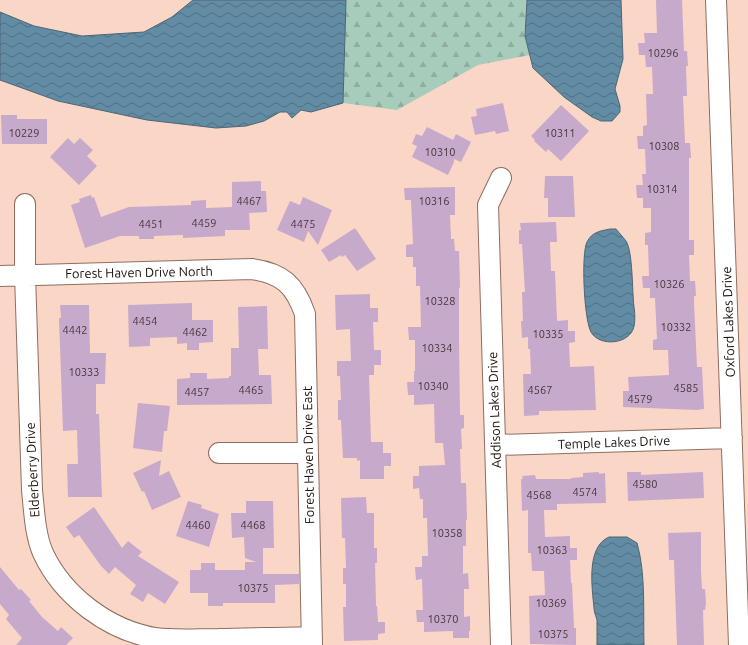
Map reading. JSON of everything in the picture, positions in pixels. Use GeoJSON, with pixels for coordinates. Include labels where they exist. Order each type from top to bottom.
{"type":"FeatureCollection","features":[{"type":"Feature","properties":{"kind":"street","name":"Oxford Lakes Drive"},"geometry":{"type":"LineString","coordinates":[[716,0],[739,645]]}},
{"type":"Feature","properties":{"kind":"street","name":"Addison Lakes Drive"},"geometry":{"type":"LineString","coordinates":[[501,178],[488,205],[501,645]]}},
{"type":"Feature","properties":{"kind":"street","name":"Elderberry Drive"},"geometry":{"type":"LineString","coordinates":[[25,204],[25,275],[32,490],[35,522],[43,552],[59,580],[79,601],[102,618],[128,630],[154,638],[177,640],[312,641]]}},
{"type":"Feature","properties":{"kind":"street","name":"Forest Haven Drive North"},"geometry":{"type":"LineString","coordinates":[[0,276],[252,269],[265,271],[277,276]]}},
{"type":"Feature","properties":{"kind":"street","name":"Forest Haven Drive East"},"geometry":{"type":"LineString","coordinates":[[277,276],[287,282],[295,291],[305,314],[312,641]]}},
{"type":"Feature","properties":{"kind":"street","name":"Temple Lakes Drive"},"geometry":{"type":"LineString","coordinates":[[496,445],[732,438]]}},
{"type":"Feature","properties":{"kind":"street"},"geometry":{"type":"LineString","coordinates":[[219,453],[308,453]]}},
{"type":"Feature","properties":{"kind":"green space"},"geometry":{"type":"Polygon","coordinates":[[[346,0],[527,0],[525,36],[530,55],[478,65],[397,110],[343,103],[346,0]]]}},
{"type":"Feature","properties":{"kind":"water"},"geometry":{"type":"Polygon","coordinates":[[[193,0],[346,0],[343,103],[311,112],[301,110],[292,118],[287,112],[280,112],[264,121],[246,126],[216,128],[147,120],[58,101],[0,80],[0,12],[34,26],[82,36],[144,32],[172,17],[193,0]]]}},
{"type":"Feature","properties":{"kind":"water"},"geometry":{"type":"Polygon","coordinates":[[[527,0],[621,0],[623,59],[615,89],[620,106],[620,112],[612,121],[601,121],[592,117],[564,97],[533,68],[525,36],[527,0]]]}},
{"type":"Feature","properties":{"kind":"water"},"geometry":{"type":"Polygon","coordinates":[[[616,229],[626,241],[628,246],[631,262],[635,317],[633,330],[627,337],[622,340],[610,342],[599,339],[591,332],[585,301],[584,259],[587,242],[591,236],[597,232],[616,229]]]}},
{"type":"Feature","properties":{"kind":"water"},"geometry":{"type":"Polygon","coordinates":[[[609,537],[627,537],[637,543],[642,568],[644,594],[644,645],[597,645],[597,620],[594,611],[592,568],[597,549],[602,542],[609,537]]]}},
{"type":"Feature","properties":{"kind":"building"},"geometry":{"type":"Polygon","coordinates":[[[656,0],[682,0],[684,51],[687,51],[688,66],[686,66],[687,96],[683,96],[685,143],[690,143],[691,158],[689,158],[689,240],[694,240],[694,255],[689,255],[690,281],[695,281],[696,296],[694,296],[694,303],[697,367],[702,367],[704,409],[697,410],[623,407],[623,391],[629,391],[628,377],[669,375],[668,350],[653,350],[653,340],[657,339],[655,298],[650,298],[650,288],[643,288],[642,276],[649,276],[648,245],[645,245],[645,233],[651,232],[651,208],[643,208],[643,198],[637,198],[636,185],[643,185],[642,174],[646,174],[645,149],[638,149],[637,136],[643,136],[643,126],[647,125],[646,94],[653,94],[652,67],[646,67],[645,55],[639,55],[638,43],[645,43],[644,33],[657,33],[656,0]]]}},
{"type":"Feature","properties":{"kind":"building"},"geometry":{"type":"Polygon","coordinates":[[[503,103],[509,131],[496,134],[495,131],[475,135],[471,117],[477,116],[476,109],[503,103]]]}},
{"type":"Feature","properties":{"kind":"building"},"geometry":{"type":"Polygon","coordinates":[[[561,105],[589,131],[561,161],[548,149],[546,152],[534,141],[535,140],[531,136],[561,105]]]}},
{"type":"Feature","properties":{"kind":"building"},"geometry":{"type":"Polygon","coordinates":[[[1,115],[17,115],[17,119],[47,119],[47,144],[2,144],[1,115]]]}},
{"type":"Feature","properties":{"kind":"building"},"geometry":{"type":"Polygon","coordinates":[[[427,127],[453,140],[456,134],[471,142],[461,162],[454,159],[448,175],[412,157],[417,146],[412,144],[416,134],[422,136],[427,127]]]}},
{"type":"Feature","properties":{"kind":"building"},"geometry":{"type":"Polygon","coordinates":[[[68,138],[74,144],[80,138],[93,150],[87,156],[97,166],[79,185],[50,157],[68,138]]]}},
{"type":"Feature","properties":{"kind":"building"},"geometry":{"type":"Polygon","coordinates":[[[545,176],[573,176],[575,217],[548,217],[548,198],[544,198],[545,176]]]}},
{"type":"Feature","properties":{"kind":"building"},"geometry":{"type":"Polygon","coordinates":[[[261,181],[261,191],[266,191],[267,212],[249,213],[250,230],[225,230],[225,236],[183,238],[183,235],[154,236],[154,239],[139,239],[139,236],[120,236],[85,248],[71,205],[80,202],[79,199],[91,195],[92,198],[94,197],[101,217],[129,207],[191,205],[191,201],[206,200],[206,208],[232,207],[232,182],[261,181]]]}},
{"type":"Feature","properties":{"kind":"building"},"geometry":{"type":"Polygon","coordinates":[[[455,187],[455,215],[450,215],[451,239],[454,239],[455,251],[459,251],[460,415],[464,415],[464,428],[461,429],[462,449],[460,449],[461,483],[466,483],[467,520],[466,546],[463,546],[463,574],[468,573],[469,589],[464,589],[464,617],[470,616],[469,638],[453,638],[453,631],[424,632],[424,622],[417,622],[416,610],[423,610],[422,579],[416,580],[415,567],[422,567],[422,556],[428,556],[427,518],[423,518],[423,499],[420,499],[419,488],[413,489],[413,476],[419,476],[419,466],[445,465],[443,443],[435,443],[434,404],[414,405],[414,395],[408,395],[407,382],[414,382],[415,371],[415,340],[409,340],[408,327],[421,327],[420,286],[416,286],[416,267],[413,267],[413,257],[406,257],[406,245],[413,244],[411,200],[405,200],[404,188],[455,187]]]}},
{"type":"Feature","properties":{"kind":"building"},"geometry":{"type":"Polygon","coordinates":[[[303,197],[332,210],[318,245],[308,231],[304,242],[277,230],[290,201],[300,205],[303,197]]]}},
{"type":"Feature","properties":{"kind":"building"},"geometry":{"type":"Polygon","coordinates":[[[556,222],[557,242],[550,242],[551,271],[555,271],[557,321],[568,320],[568,331],[575,331],[575,342],[569,343],[570,367],[594,366],[596,410],[539,411],[539,415],[524,416],[523,374],[531,374],[528,337],[522,338],[522,292],[525,292],[522,244],[519,244],[519,230],[521,230],[520,223],[556,222]]]}},
{"type":"Feature","properties":{"kind":"building"},"geometry":{"type":"Polygon","coordinates":[[[355,228],[376,259],[357,271],[345,255],[342,257],[341,255],[329,262],[321,250],[355,228]]]}},
{"type":"Feature","properties":{"kind":"building"},"geometry":{"type":"Polygon","coordinates":[[[370,294],[370,308],[378,308],[378,322],[373,322],[374,350],[381,350],[381,365],[374,365],[374,375],[369,375],[371,442],[383,442],[383,453],[391,453],[391,466],[384,466],[384,479],[360,479],[360,460],[357,461],[357,458],[343,458],[341,420],[338,420],[338,400],[341,400],[340,376],[337,376],[337,361],[351,361],[350,329],[336,330],[335,295],[370,294]]]}},
{"type":"Feature","properties":{"kind":"building"},"geometry":{"type":"Polygon","coordinates":[[[192,303],[192,320],[213,320],[213,342],[199,343],[199,350],[187,350],[187,343],[177,344],[177,337],[150,338],[150,346],[129,347],[128,305],[192,303]]]}},
{"type":"Feature","properties":{"kind":"building"},"geometry":{"type":"Polygon","coordinates":[[[60,305],[89,305],[90,353],[106,353],[105,384],[96,384],[96,414],[99,414],[102,497],[68,497],[67,464],[78,464],[77,430],[63,431],[59,318],[61,318],[60,305]]]}},
{"type":"Feature","properties":{"kind":"building"},"geometry":{"type":"Polygon","coordinates":[[[267,306],[268,349],[258,349],[259,375],[271,375],[272,404],[177,405],[177,379],[190,378],[190,373],[207,373],[207,379],[229,378],[229,376],[231,376],[231,348],[239,348],[238,307],[267,306]]]}},
{"type":"Feature","properties":{"kind":"building"},"geometry":{"type":"Polygon","coordinates":[[[138,403],[170,406],[167,431],[164,431],[162,452],[133,448],[138,403]]]}},
{"type":"Feature","properties":{"kind":"building"},"geometry":{"type":"Polygon","coordinates":[[[161,460],[159,476],[169,471],[181,497],[152,510],[144,491],[142,492],[133,473],[161,460]]]}},
{"type":"Feature","properties":{"kind":"building"},"geometry":{"type":"Polygon","coordinates":[[[599,472],[599,474],[605,473],[606,503],[557,504],[557,510],[544,510],[545,537],[570,536],[570,548],[577,548],[577,560],[570,560],[576,645],[530,644],[529,596],[545,595],[544,571],[532,571],[531,553],[528,553],[528,510],[522,511],[522,476],[535,475],[536,479],[571,479],[583,477],[583,473],[599,472]]]}},
{"type":"Feature","properties":{"kind":"building"},"geometry":{"type":"Polygon","coordinates":[[[627,472],[641,472],[641,475],[703,472],[704,498],[628,501],[627,472]]]}},
{"type":"Feature","properties":{"kind":"building"},"geometry":{"type":"Polygon","coordinates":[[[366,497],[367,513],[374,513],[374,548],[377,548],[377,563],[375,563],[376,606],[378,622],[385,622],[385,633],[378,634],[378,640],[344,641],[343,607],[346,607],[346,584],[343,584],[343,568],[346,568],[345,538],[342,538],[341,498],[366,497]]]}},
{"type":"Feature","properties":{"kind":"building"},"geometry":{"type":"Polygon","coordinates":[[[188,501],[202,505],[201,508],[219,514],[209,547],[176,536],[188,501]]]}},
{"type":"Feature","properties":{"kind":"building"},"geometry":{"type":"Polygon","coordinates":[[[246,501],[273,501],[274,548],[263,548],[263,574],[299,574],[299,584],[275,585],[275,603],[223,603],[223,606],[208,606],[208,593],[190,593],[190,570],[201,570],[201,563],[215,563],[215,570],[245,570],[245,562],[256,562],[245,558],[244,537],[232,538],[231,513],[246,513],[246,501]]]}},
{"type":"Feature","properties":{"kind":"building"},"geometry":{"type":"Polygon","coordinates":[[[94,507],[122,548],[128,541],[142,552],[138,556],[179,582],[165,604],[148,593],[143,602],[130,594],[136,585],[115,567],[109,574],[101,566],[79,535],[74,538],[66,527],[94,507]]]}},
{"type":"Feature","properties":{"kind":"building"},"geometry":{"type":"Polygon","coordinates":[[[701,532],[702,589],[705,589],[706,603],[705,610],[703,610],[704,645],[677,645],[674,560],[669,560],[668,533],[701,532]]]}},
{"type":"Feature","properties":{"kind":"building"},"geometry":{"type":"Polygon","coordinates":[[[0,567],[19,590],[21,589],[31,600],[29,601],[42,617],[58,631],[61,627],[73,638],[66,645],[16,645],[22,638],[6,619],[9,615],[0,604],[0,567]]]}}]}
